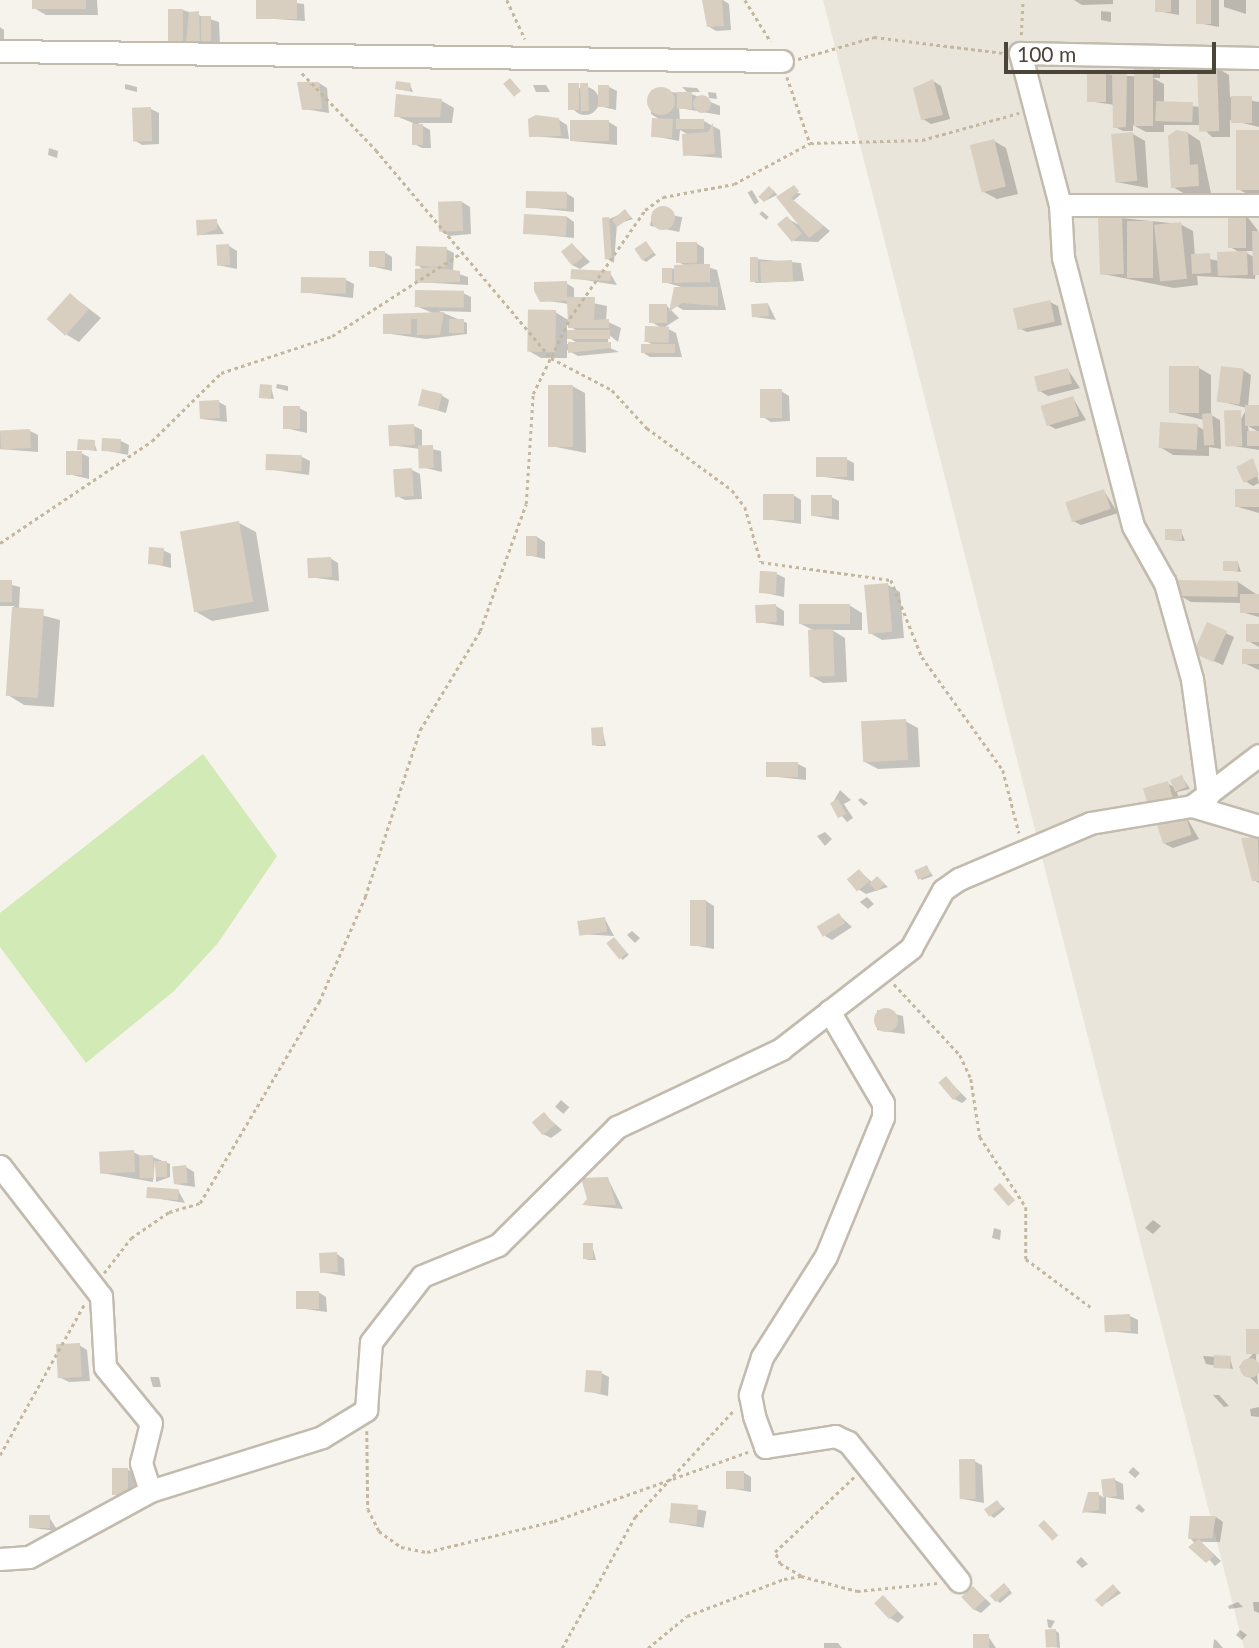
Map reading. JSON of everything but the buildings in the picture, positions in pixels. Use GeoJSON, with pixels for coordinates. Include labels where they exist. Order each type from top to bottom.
{"type":"FeatureCollection","features":[{"type":"Feature","properties":{"kind":"street"},"geometry":{"type":"LineString","coordinates":[[0,51],[782,61]]}},
{"type":"Feature","properties":{"kind":"street"},"geometry":{"type":"LineString","coordinates":[[1200,801],[1192,679],[1165,583],[1133,526],[1063,258],[1060,205],[1034,108],[1033,84],[1020,53],[1259,58]]}},
{"type":"Feature","properties":{"kind":"street"},"geometry":{"type":"LineString","coordinates":[[1060,205],[1259,205]]}},
{"type":"Feature","properties":{"kind":"street"},"geometry":{"type":"LineString","coordinates":[[0,1559],[29,1557],[150,1492],[322,1437],[366,1410],[372,1342],[422,1276],[498,1245],[617,1126],[755,1066],[882,971],[926,931],[943,890],[1025,849],[1113,817],[1200,801],[1259,755]]}},
{"type":"Feature","properties":{"kind":"street"},"geometry":{"type":"LineString","coordinates":[[1200,801],[1259,826]]}},
{"type":"Feature","properties":{"kind":"street"},"geometry":{"type":"LineString","coordinates":[[829,1011],[883,1103],[883,1117],[826,1256],[770,1341],[750,1395],[765,1447],[835,1436],[869,1463],[959,1581]]}},
{"type":"Feature","properties":{"kind":"street"},"geometry":{"type":"LineString","coordinates":[[0,1166],[29,1210],[96,1284],[105,1367],[151,1423],[141,1463],[150,1492]]}},
{"type":"Feature","properties":{"kind":"path"},"geometry":{"type":"LineString","coordinates":[[507,0],[534,58]]}},
{"type":"Feature","properties":{"kind":"path"},"geometry":{"type":"LineString","coordinates":[[782,61],[874,37],[1020,53],[1023,0]]}},
{"type":"Feature","properties":{"kind":"path"},"geometry":{"type":"LineString","coordinates":[[285,55],[463,252],[551,358],[612,390],[647,428],[732,489],[768,568],[891,580],[918,650],[1003,769],[1025,849]]}},
{"type":"Feature","properties":{"kind":"path"},"geometry":{"type":"LineString","coordinates":[[0,1455],[96,1284],[131,1238],[169,1212],[200,1203],[319,1002],[365,897],[420,730],[480,631],[526,503],[533,394],[551,358],[645,210],[663,197],[733,184],[810,143],[922,140],[1034,108]]}},
{"type":"Feature","properties":{"kind":"path"},"geometry":{"type":"LineString","coordinates":[[0,543],[152,441],[221,373],[332,336],[463,252]]}},
{"type":"Feature","properties":{"kind":"path"},"geometry":{"type":"LineString","coordinates":[[882,971],[960,1055],[986,1151],[1026,1206],[1026,1259],[1092,1308]]}},
{"type":"Feature","properties":{"kind":"path"},"geometry":{"type":"LineString","coordinates":[[562,1648],[615,1549],[666,1480],[750,1395]]}},
{"type":"Feature","properties":{"kind":"path"},"geometry":{"type":"LineString","coordinates":[[366,1410],[368,1509],[379,1531],[401,1547],[456,1547],[765,1447]]}},
{"type":"Feature","properties":{"kind":"path"},"geometry":{"type":"LineString","coordinates":[[869,1463],[775,1552],[780,1564],[801,1576],[858,1591],[959,1581]]}},
{"type":"Feature","properties":{"kind":"path"},"geometry":{"type":"LineString","coordinates":[[648,1648],[688,1616],[801,1576]]}},
{"type":"Feature","properties":{"kind":"shaded area"},"geometry":{"type":"Polygon","coordinates":[[[823,0],[1259,0],[1259,1648],[1244,1648],[823,0]]]}},
{"type":"Feature","properties":{"kind":"green space"},"geometry":{"type":"Polygon","coordinates":[[[203,754],[277,856],[218,943],[174,991],[86,1063],[0,947],[0,913],[203,754]]]}}]}
